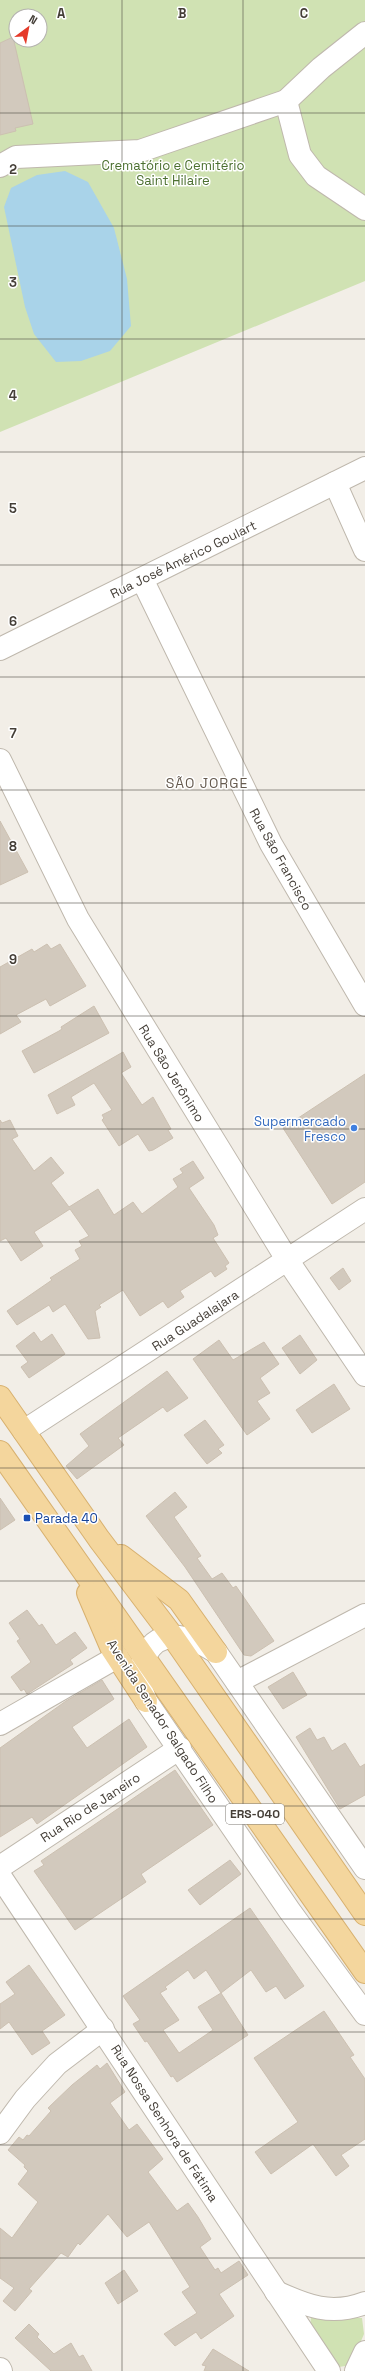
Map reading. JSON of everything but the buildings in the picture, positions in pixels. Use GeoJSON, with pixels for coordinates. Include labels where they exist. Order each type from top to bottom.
{"type":"FeatureCollection","features":[{"type":"Feature","properties":{"kind":"main road","name":"ERS-040"},"geometry":{"type":"LineString","coordinates":[[0,1398],[99,1539],[173,1637],[365,1914]]}},
{"type":"Feature","properties":{"kind":"main road","name":"Avenida Senador Salgado Filho"},"geometry":{"type":"LineString","coordinates":[[0,1452],[73,1557],[145,1656],[365,1972]]}},
{"type":"Feature","properties":{"kind":"main road"},"geometry":{"type":"LineString","coordinates":[[99,1539],[179,1600],[216,1652]]}},
{"type":"Feature","properties":{"kind":"main road","name":"Avenida Senador Salgado Filho"},"geometry":{"type":"LineString","coordinates":[[73,1557],[112,1649],[146,1701]]}},
{"type":"Feature","properties":{"kind":"street"},"geometry":{"type":"LineString","coordinates":[[0,166],[16,157],[140,151],[286,101],[321,68],[365,33]]}},
{"type":"Feature","properties":{"kind":"street"},"geometry":{"type":"LineString","coordinates":[[286,101],[300,155],[316,176],[365,209]]}},
{"type":"Feature","properties":{"kind":"street","name":"Rua José Américo Goulart"},"geometry":{"type":"LineString","coordinates":[[0,648],[365,468]]}},
{"type":"Feature","properties":{"kind":"street"},"geometry":{"type":"LineString","coordinates":[[335,483],[365,550]]}},
{"type":"Feature","properties":{"kind":"street","name":"Rua São Francisco"},"geometry":{"type":"LineString","coordinates":[[142,579],[271,844],[365,1005]]}},
{"type":"Feature","properties":{"kind":"street","name":"Rua São Jerônimo"},"geometry":{"type":"LineString","coordinates":[[0,760],[78,919],[288,1261],[365,1375]]}},
{"type":"Feature","properties":{"kind":"street","name":"Rua Guadalajara"},"geometry":{"type":"LineString","coordinates":[[24,1431],[288,1261],[365,1209]]}},
{"type":"Feature","properties":{"kind":"street"},"geometry":{"type":"LineString","coordinates":[[237,1682],[365,1615]]}},
{"type":"Feature","properties":{"kind":"street"},"geometry":{"type":"LineString","coordinates":[[146,1701],[139,1680],[140,1666],[145,1656],[156,1642],[173,1637],[188,1637],[216,1652],[362,1857]]}},
{"type":"Feature","properties":{"kind":"street"},"geometry":{"type":"LineString","coordinates":[[0,1724],[117,1657]]}},
{"type":"Feature","properties":{"kind":"street","name":"Avenida Senador Salgado Filho"},"geometry":{"type":"LineString","coordinates":[[146,1701],[180,1748],[289,1910],[365,2014]]}},
{"type":"Feature","properties":{"kind":"street","name":"Rua Rio de Janeiro"},"geometry":{"type":"LineString","coordinates":[[0,1867],[180,1748]]}},
{"type":"Feature","properties":{"kind":"street","name":"Rua Nossa Senhora de Fátima"},"geometry":{"type":"LineString","coordinates":[[0,1876],[329,2371]]}},
{"type":"Feature","properties":{"kind":"street"},"geometry":{"type":"LineString","coordinates":[[0,2133],[25,2099],[57,2064],[103,2029]]}},
{"type":"Feature","properties":{"kind":"street"},"geometry":{"type":"LineString","coordinates":[[276,2292],[308,2307],[349,2309],[365,2303]]}},
{"type":"Feature","properties":{"kind":"street"},"geometry":{"type":"LineString","coordinates":[[356,2371],[365,2352]]}},
{"type":"Feature","properties":{"kind":"green space","name":"Crematório e Cemitério Saint Hilaire"},"geometry":{"type":"Polygon","coordinates":[[[0,0],[365,0],[365,281],[0,432],[0,0]]]}},
{"type":"Feature","properties":{"kind":"green space"},"geometry":{"type":"Polygon","coordinates":[[[311,2316],[362,2318],[364,2334],[351,2365],[339,2367],[329,2360],[310,2329],[311,2316]]]}},
{"type":"Feature","properties":{"kind":"water"},"geometry":{"type":"Polygon","coordinates":[[[65,171],[88,182],[114,228],[127,279],[131,326],[110,351],[81,361],[56,362],[34,334],[25,307],[4,207],[11,188],[37,175],[65,171]]]}},
{"type":"Feature","properties":{"kind":"place","name":"Supermercado Fresco"},"geometry":{"type":"Point","coordinates":[354,1128]}},
{"type":"Feature","properties":{"kind":"place","name":"Parada 40"},"geometry":{"type":"Point","coordinates":[27,1518]}},
{"type":"Feature","properties":{"kind":"district","name":"SÃO JORGE"},"geometry":{"type":"Point","coordinates":[207,783]}}]}
